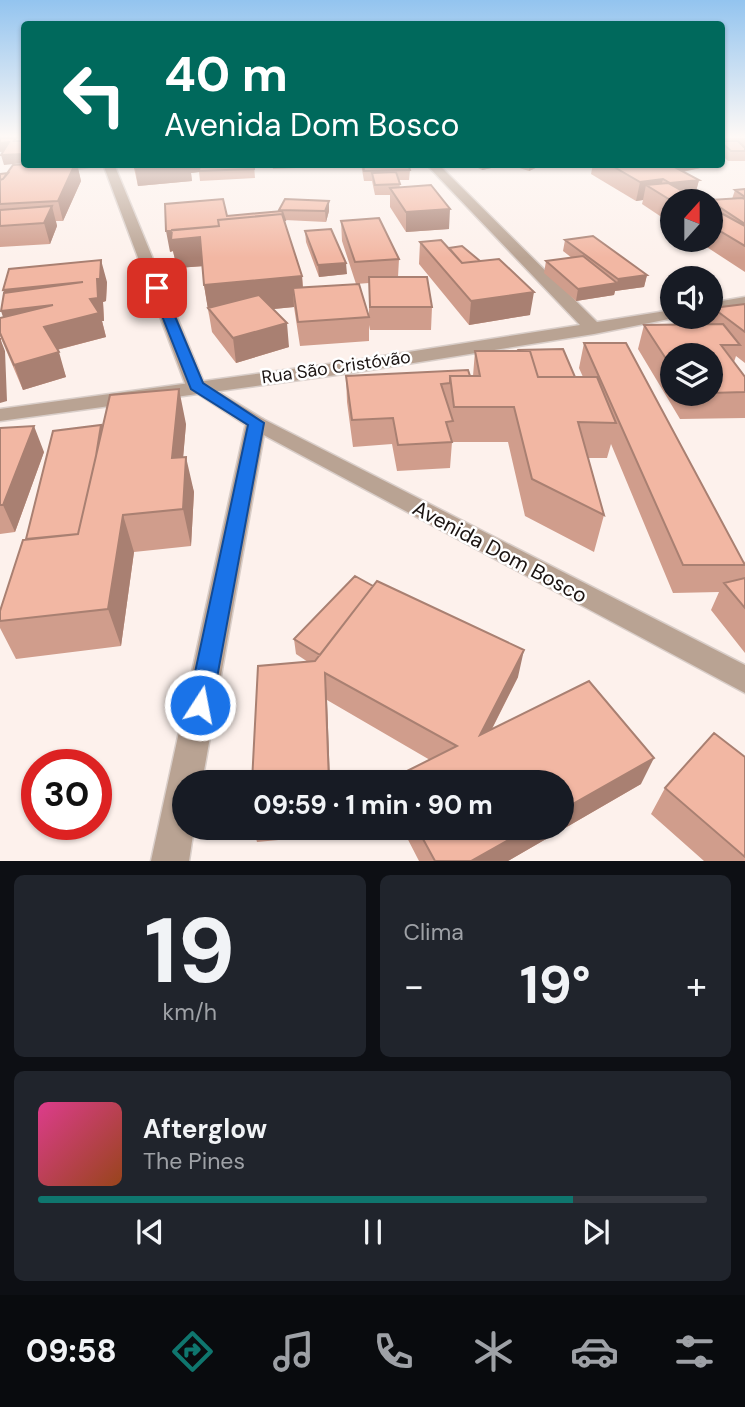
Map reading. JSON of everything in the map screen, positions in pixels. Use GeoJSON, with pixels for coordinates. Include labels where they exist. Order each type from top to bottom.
{"type":"FeatureCollection","features":[{"type":"Feature","properties":{"kind":"street"},"geometry":{"type":"LineString","coordinates":[[114,178],[196,386]]}},
{"type":"Feature","properties":{"kind":"street"},"geometry":{"type":"LineString","coordinates":[[445,178],[594,329]]}},
{"type":"Feature","properties":{"kind":"street"},"geometry":{"type":"LineString","coordinates":[[723,306],[745,302]]}},
{"type":"Feature","properties":{"kind":"street","name":"Rua São Cristóvão"},"geometry":{"type":"LineString","coordinates":[[0,415],[196,386],[351,367],[660,317]]}},
{"type":"Feature","properties":{"kind":"street","name":"Avenida Dom Bosco"},"geometry":{"type":"LineString","coordinates":[[196,386],[256,423],[745,680]]}},
{"type":"Feature","properties":{"kind":"street"},"geometry":{"type":"LineString","coordinates":[[187,770],[256,423]]}},
{"type":"Feature","properties":{"kind":"street"},"geometry":{"type":"LineString","coordinates":[[170,861],[174,840]]}},
{"type":"Feature","properties":{"kind":"building"},"geometry":{"type":"Polygon","coordinates":[[[68,178],[58,201],[0,204],[0,180],[68,178]]]}},
{"type":"Feature","properties":{"kind":"building"},"geometry":{"type":"Polygon","coordinates":[[[373,178],[398,178],[400,184],[375,185],[373,178]]]}},
{"type":"Feature","properties":{"kind":"building"},"geometry":{"type":"Polygon","coordinates":[[[633,178],[696,178],[699,180],[670,183],[663,179],[640,182],[633,178]]]}},
{"type":"Feature","properties":{"kind":"building"},"geometry":{"type":"Polygon","coordinates":[[[668,183],[679,189],[660,189],[660,194],[646,185],[668,183]]]}},
{"type":"Feature","properties":{"kind":"building"},"geometry":{"type":"Polygon","coordinates":[[[431,185],[450,209],[406,212],[390,188],[431,185]]]}},
{"type":"Feature","properties":{"kind":"building"},"geometry":{"type":"Polygon","coordinates":[[[745,189],[745,197],[735,190],[745,189]]]}},
{"type":"Feature","properties":{"kind":"building"},"geometry":{"type":"Polygon","coordinates":[[[223,199],[227,216],[282,211],[285,220],[282,214],[218,220],[219,226],[166,231],[165,204],[223,199]]]}},
{"type":"Feature","properties":{"kind":"building"},"geometry":{"type":"Polygon","coordinates":[[[285,199],[329,201],[325,211],[279,210],[285,199]]]}},
{"type":"Feature","properties":{"kind":"building"},"geometry":{"type":"Polygon","coordinates":[[[723,199],[745,199],[745,224],[723,209],[723,199]]]}},
{"type":"Feature","properties":{"kind":"building"},"geometry":{"type":"Polygon","coordinates":[[[52,206],[44,223],[0,226],[0,210],[52,206]]]}},
{"type":"Feature","properties":{"kind":"building"},"geometry":{"type":"Polygon","coordinates":[[[282,214],[302,276],[204,285],[200,237],[171,240],[172,230],[219,226],[218,220],[282,214]]]}},
{"type":"Feature","properties":{"kind":"building"},"geometry":{"type":"Polygon","coordinates":[[[723,214],[745,226],[745,246],[723,233],[723,214]]]}},
{"type":"Feature","properties":{"kind":"building"},"geometry":{"type":"Polygon","coordinates":[[[379,218],[399,259],[355,262],[341,221],[379,218]]]}},
{"type":"Feature","properties":{"kind":"building"},"geometry":{"type":"Polygon","coordinates":[[[331,229],[346,263],[318,265],[305,231],[331,229]]]}},
{"type":"Feature","properties":{"kind":"building"},"geometry":{"type":"Polygon","coordinates":[[[593,236],[647,275],[618,279],[565,240],[593,236]]]}},
{"type":"Feature","properties":{"kind":"building"},"geometry":{"type":"Polygon","coordinates":[[[441,240],[462,263],[499,259],[534,292],[471,301],[420,242],[441,240]]]}},
{"type":"Feature","properties":{"kind":"building"},"geometry":{"type":"Polygon","coordinates":[[[462,246],[480,261],[462,263],[449,248],[462,246]]]}},
{"type":"Feature","properties":{"kind":"building"},"geometry":{"type":"Polygon","coordinates":[[[583,256],[617,283],[578,289],[546,261],[583,256]]]}},
{"type":"Feature","properties":{"kind":"building"},"geometry":{"type":"Polygon","coordinates":[[[101,260],[100,279],[97,279],[98,298],[90,299],[99,313],[44,327],[59,352],[14,365],[0,333],[0,318],[53,305],[1,311],[4,293],[83,282],[3,290],[9,269],[101,260]]]}},
{"type":"Feature","properties":{"kind":"building"},"geometry":{"type":"Polygon","coordinates":[[[369,277],[427,277],[432,307],[370,307],[369,277]]]}},
{"type":"Feature","properties":{"kind":"building"},"geometry":{"type":"Polygon","coordinates":[[[359,284],[369,317],[298,322],[293,288],[359,284]]]}},
{"type":"Feature","properties":{"kind":"building"},"geometry":{"type":"Polygon","coordinates":[[[259,295],[287,323],[233,338],[208,308],[259,295]]]}},
{"type":"Feature","properties":{"kind":"building"},"geometry":{"type":"Polygon","coordinates":[[[745,304],[745,332],[723,316],[723,307],[745,304]]]}},
{"type":"Feature","properties":{"kind":"building"},"geometry":{"type":"Polygon","coordinates":[[[723,324],[740,345],[660,343],[660,350],[644,325],[660,325],[660,329],[723,329],[723,324]]]}},
{"type":"Feature","properties":{"kind":"building"},"geometry":{"type":"Polygon","coordinates":[[[0,338],[2,388],[0,388],[0,338]]]}},
{"type":"Feature","properties":{"kind":"building"},"geometry":{"type":"Polygon","coordinates":[[[584,343],[626,343],[745,565],[683,565],[584,343]]]}},
{"type":"Feature","properties":{"kind":"building"},"geometry":{"type":"Polygon","coordinates":[[[723,348],[745,377],[745,392],[723,393],[723,348]]]}},
{"type":"Feature","properties":{"kind":"building"},"geometry":{"type":"Polygon","coordinates":[[[563,349],[575,377],[538,377],[530,351],[519,350],[563,349]]]}},
{"type":"Feature","properties":{"kind":"building"},"geometry":{"type":"Polygon","coordinates":[[[475,351],[530,351],[538,377],[597,377],[616,423],[578,422],[604,515],[532,479],[514,407],[454,407],[450,376],[480,376],[475,351]]]}},
{"type":"Feature","properties":{"kind":"building"},"geometry":{"type":"Polygon","coordinates":[[[468,370],[470,376],[450,376],[450,383],[441,384],[453,421],[446,422],[452,442],[398,445],[393,418],[352,420],[346,376],[468,370]]]}},
{"type":"Feature","properties":{"kind":"building"},"geometry":{"type":"Polygon","coordinates":[[[179,389],[172,458],[186,457],[183,509],[123,515],[108,609],[0,621],[0,611],[23,540],[78,534],[110,395],[179,389]]]}},
{"type":"Feature","properties":{"kind":"building"},"geometry":{"type":"Polygon","coordinates":[[[101,425],[78,534],[26,539],[53,431],[101,425]]]}},
{"type":"Feature","properties":{"kind":"building"},"geometry":{"type":"Polygon","coordinates":[[[34,426],[3,505],[0,505],[0,428],[34,426]]]}},
{"type":"Feature","properties":{"kind":"building"},"geometry":{"type":"Polygon","coordinates":[[[355,576],[373,586],[320,655],[294,639],[355,576]]]}},
{"type":"Feature","properties":{"kind":"building"},"geometry":{"type":"Polygon","coordinates":[[[745,578],[745,608],[724,583],[745,578]]]}},
{"type":"Feature","properties":{"kind":"building"},"geometry":{"type":"Polygon","coordinates":[[[377,581],[524,650],[480,735],[589,681],[654,758],[574,803],[574,770],[409,770],[457,746],[325,673],[329,770],[253,770],[258,666],[315,661],[377,581]]]}},
{"type":"Feature","properties":{"kind":"building"},"geometry":{"type":"Polygon","coordinates":[[[714,733],[745,757],[745,857],[665,788],[714,733]]]}},
{"type":"Feature","properties":{"kind":"building"},"geometry":{"type":"Polygon","coordinates":[[[424,840],[509,840],[471,861],[435,861],[424,840]]]}},
{"type":"Feature","properties":{"kind":"route"},"geometry":{"type":"LineString","coordinates":[[157,288],[196,386],[256,423],[200,705]]}}]}
